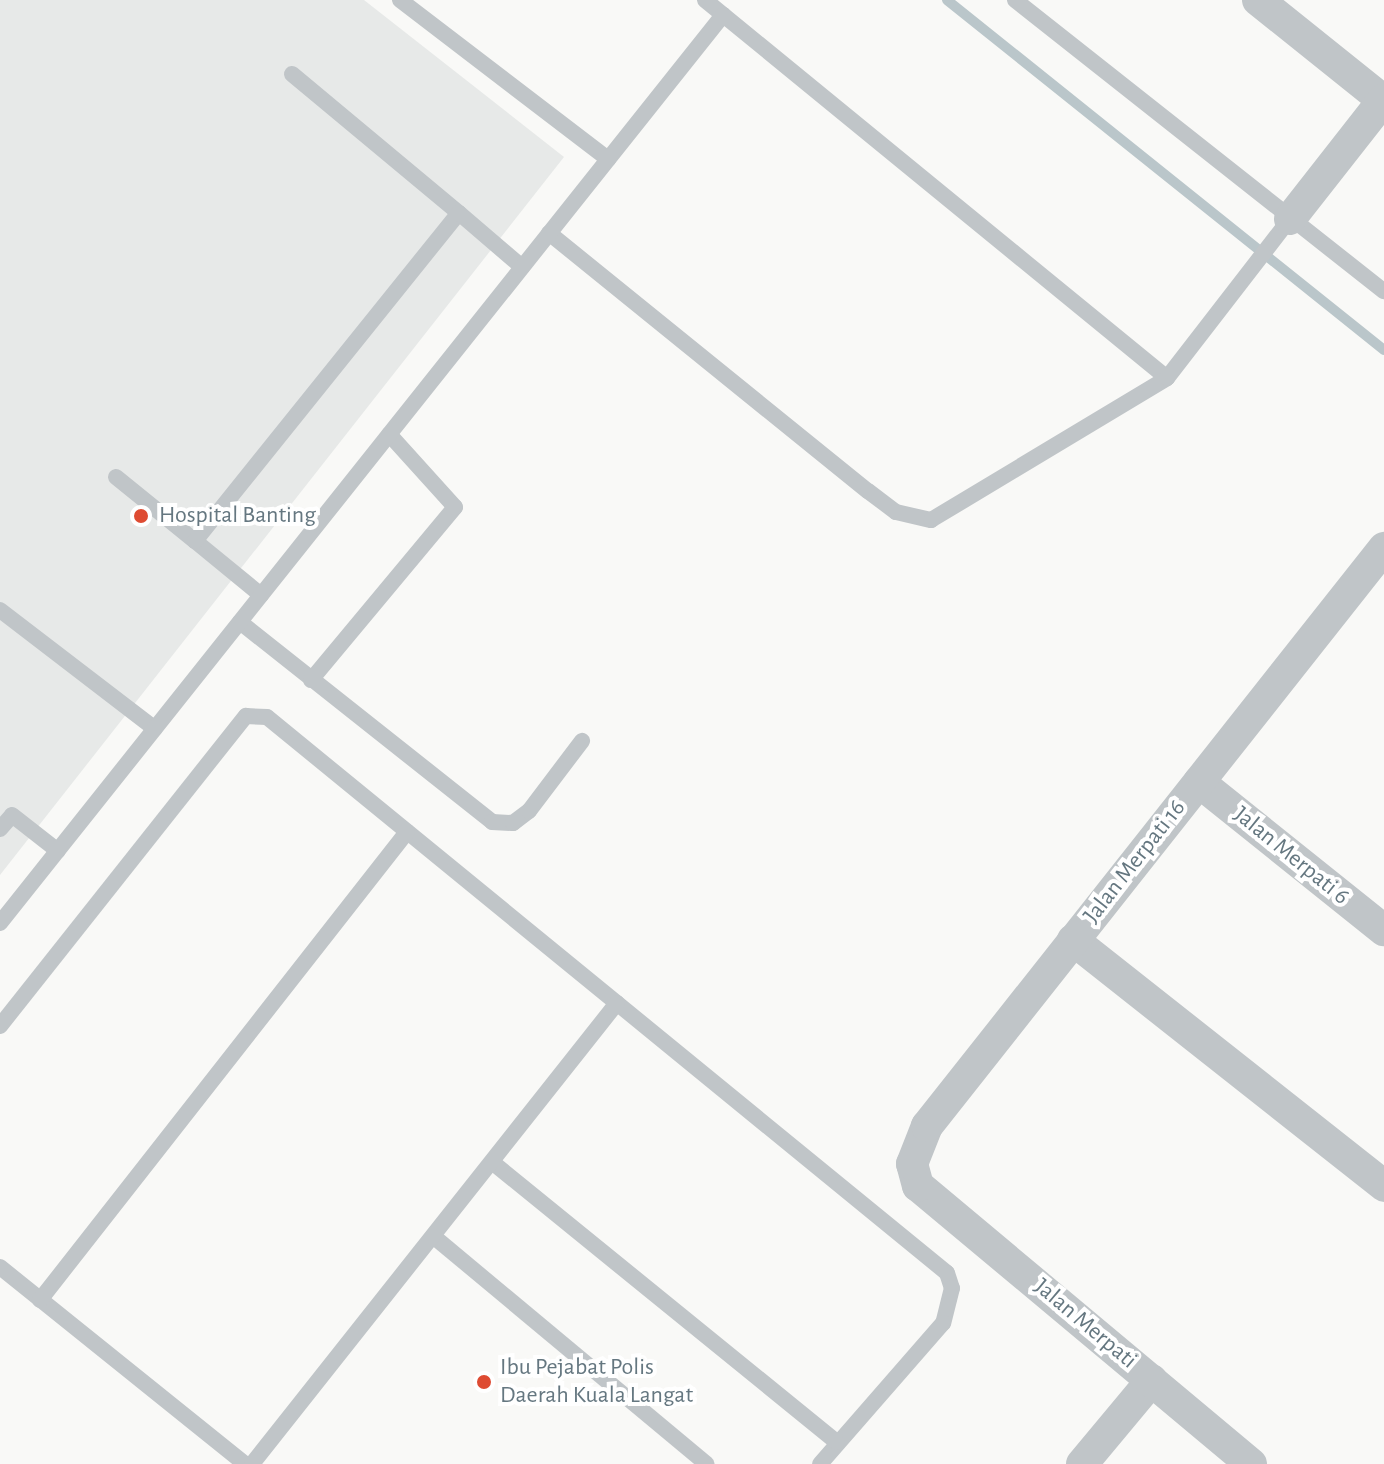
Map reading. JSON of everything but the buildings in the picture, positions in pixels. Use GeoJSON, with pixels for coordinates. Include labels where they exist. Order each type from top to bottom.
{"type":"FeatureCollection","features":[{"type":"Feature","properties":{"kind":"street"},"geometry":{"type":"LineString","coordinates":[[1258,0],[1384,100],[1290,219]]}},
{"type":"Feature","properties":{"kind":"street","name":"Jalan Merpati 16"},"geometry":{"type":"LineString","coordinates":[[918,1186],[912,1164],[927,1126],[1382,555]]}},
{"type":"Feature","properties":{"kind":"street","name":"Jalan Merpati 6"},"geometry":{"type":"LineString","coordinates":[[1199,782],[1384,930]]}},
{"type":"Feature","properties":{"kind":"street"},"geometry":{"type":"LineString","coordinates":[[1073,940],[1384,1186]]}},
{"type":"Feature","properties":{"kind":"street","name":"Jalan Merpati"},"geometry":{"type":"LineString","coordinates":[[918,1186],[1251,1464]]}},
{"type":"Feature","properties":{"kind":"street"},"geometry":{"type":"LineString","coordinates":[[1082,1464],[1152,1380]]}},
{"type":"Feature","properties":{"kind":"lane"},"geometry":{"type":"LineString","coordinates":[[400,0],[421,6],[608,159]]}},
{"type":"Feature","properties":{"kind":"lane"},"geometry":{"type":"LineString","coordinates":[[705,0],[1167,378]]}},
{"type":"Feature","properties":{"kind":"lane"},"geometry":{"type":"LineString","coordinates":[[1015,0],[1384,291]]}},
{"type":"Feature","properties":{"kind":"lane"},"geometry":{"type":"LineString","coordinates":[[0,923],[723,15]]}},
{"type":"Feature","properties":{"kind":"lane"},"geometry":{"type":"LineString","coordinates":[[292,74],[522,267]]}},
{"type":"Feature","properties":{"kind":"lane"},"geometry":{"type":"LineString","coordinates":[[195,541],[459,213]]}},
{"type":"Feature","properties":{"kind":"lane"},"geometry":{"type":"LineString","coordinates":[[549,233],[913,520],[931,520],[962,505],[1167,378],[1290,219]]}},
{"type":"Feature","properties":{"kind":"lane"},"geometry":{"type":"LineString","coordinates":[[311,680],[455,507],[389,434]]}},
{"type":"Feature","properties":{"kind":"lane"},"geometry":{"type":"LineString","coordinates":[[116,477],[261,595]]}},
{"type":"Feature","properties":{"kind":"lane"},"geometry":{"type":"LineString","coordinates":[[0,610],[155,729]]}},
{"type":"Feature","properties":{"kind":"lane"},"geometry":{"type":"LineString","coordinates":[[240,622],[492,822],[520,819],[582,741]]}},
{"type":"Feature","properties":{"kind":"lane"},"geometry":{"type":"LineString","coordinates":[[0,1026],[246,716],[267,717],[947,1273],[952,1288],[943,1323],[820,1464]]}},
{"type":"Feature","properties":{"kind":"lane"},"geometry":{"type":"LineString","coordinates":[[0,829],[6,810],[58,851]]}},
{"type":"Feature","properties":{"kind":"lane"},"geometry":{"type":"LineString","coordinates":[[40,1300],[407,832]]}},
{"type":"Feature","properties":{"kind":"lane"},"geometry":{"type":"LineString","coordinates":[[252,1464],[617,1003]]}},
{"type":"Feature","properties":{"kind":"lane"},"geometry":{"type":"LineString","coordinates":[[492,1162],[837,1442]]}},
{"type":"Feature","properties":{"kind":"lane"},"geometry":{"type":"LineString","coordinates":[[433,1236],[707,1464]]}},
{"type":"Feature","properties":{"kind":"lane"},"geometry":{"type":"LineString","coordinates":[[0,1267],[245,1464]]}},
{"type":"Feature","properties":{"kind":"shaded area","name":"Hospital Banting"},"geometry":{"type":"Polygon","coordinates":[[[0,0],[364,0],[564,157],[0,875],[0,0]]]}},
{"type":"Feature","properties":{"kind":"waterway"},"geometry":{"type":"LineString","coordinates":[[947,0],[1384,350]]}},
{"type":"Feature","properties":{"kind":"place","name":"Hospital Banting"},"geometry":{"type":"Point","coordinates":[141,516]}},
{"type":"Feature","properties":{"kind":"place","name":"Ibu Pejabat Polis Daerah Kuala Langat"},"geometry":{"type":"Point","coordinates":[484,1382]}}]}
